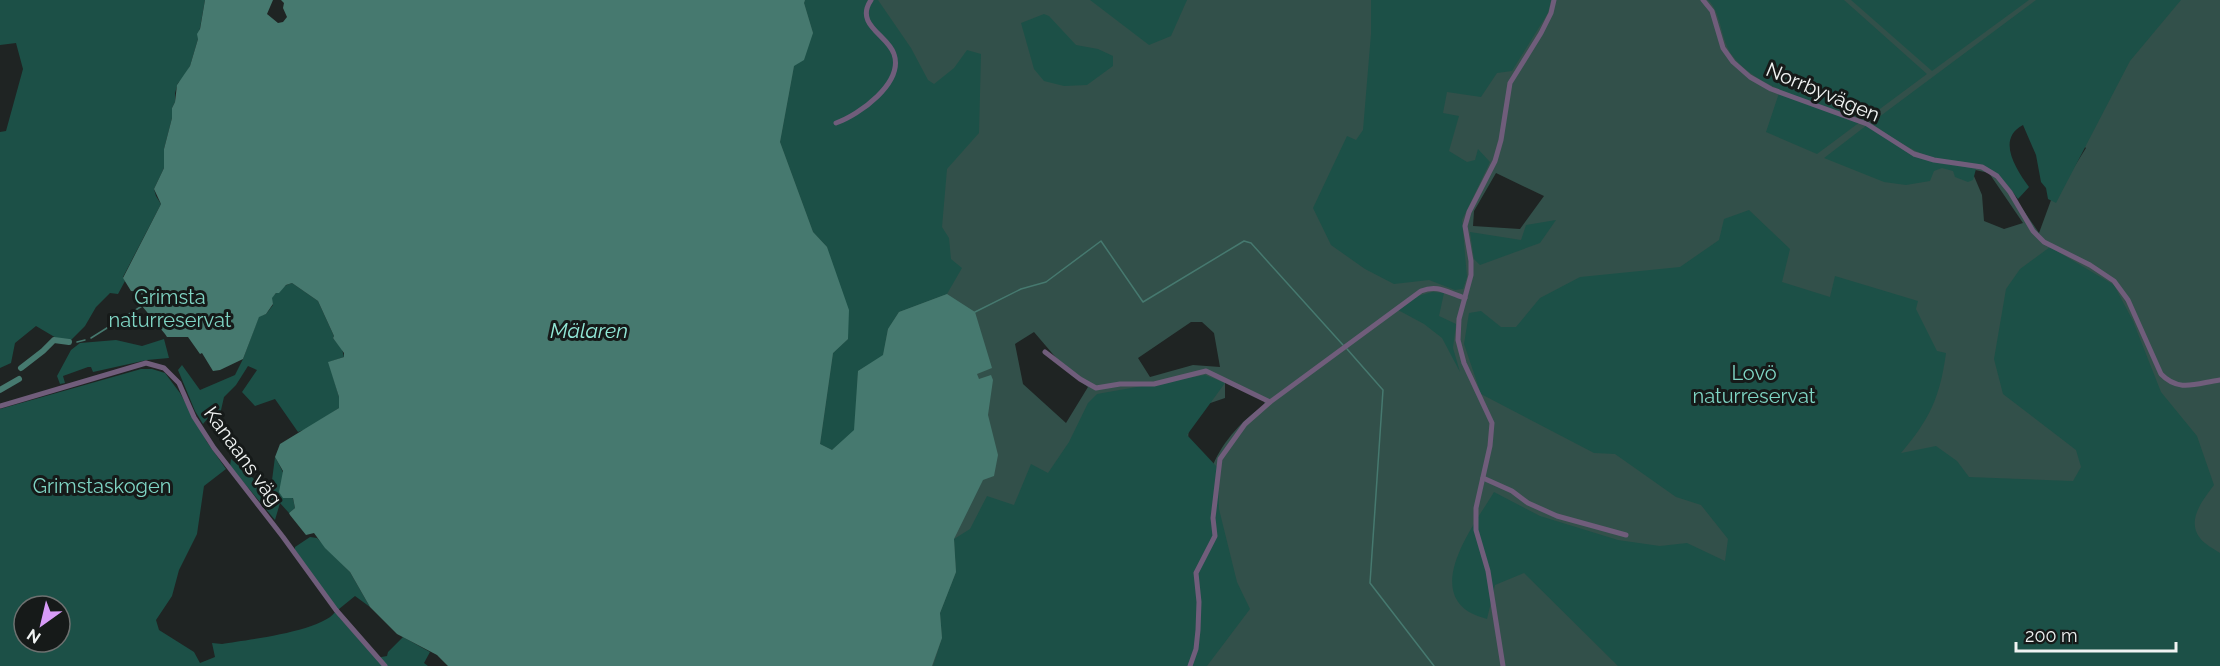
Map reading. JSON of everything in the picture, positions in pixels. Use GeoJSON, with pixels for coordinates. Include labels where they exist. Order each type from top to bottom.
{"type":"FeatureCollection","features":[{"type":"Feature","properties":{"kind":"street"},"geometry":{"type":"LineString","coordinates":[[836,123],[874,100],[887,85],[895,68],[896,59],[892,48],[868,23],[866,10],[871,0]]}},
{"type":"Feature","properties":{"kind":"street"},"geometry":{"type":"LineString","coordinates":[[1503,666],[1488,572],[1476,530],[1476,508],[1490,446],[1492,423],[1464,363],[1458,340],[1459,319],[1471,275],[1472,261],[1465,226],[1468,212],[1495,161],[1501,140],[1510,83],[1541,33],[1551,13],[1554,0]]}},
{"type":"Feature","properties":{"kind":"street","name":"Norrbyvägen"},"geometry":{"type":"LineString","coordinates":[[1703,0],[1712,11],[1723,48],[1733,62],[1750,77],[1771,89],[1867,124],[1914,154],[1989,170],[2010,192],[2033,231],[2044,242],[2090,265],[2114,281],[2128,300],[2161,374],[2169,383],[2179,386],[2220,380]]}},
{"type":"Feature","properties":{"kind":"street"},"geometry":{"type":"LineString","coordinates":[[1190,666],[1196,649],[1199,621],[1196,573],[1215,536],[1213,518],[1220,459],[1245,424],[1270,402],[1421,291],[1431,287],[1440,288],[1465,298]]}},
{"type":"Feature","properties":{"kind":"street"},"geometry":{"type":"LineString","coordinates":[[1045,352],[1080,379],[1096,388],[1120,384],[1154,384],[1206,371],[1270,402]]}},
{"type":"Feature","properties":{"kind":"street","name":"Kanaans väg"},"geometry":{"type":"LineString","coordinates":[[0,406],[146,363],[164,368],[179,383],[194,417],[214,448],[336,610],[385,666]]}},
{"type":"Feature","properties":{"kind":"street"},"geometry":{"type":"LineString","coordinates":[[1483,478],[1557,516],[1626,535]]}},
{"type":"Feature","properties":{"kind":"green space"},"geometry":{"type":"Polygon","coordinates":[[[0,0],[205,0],[198,39],[190,66],[178,83],[175,93],[172,118],[164,149],[164,168],[154,189],[161,204],[123,277],[125,281],[118,294],[110,293],[96,307],[85,326],[71,340],[58,339],[36,326],[15,343],[11,363],[0,368],[0,132],[6,131],[23,69],[16,43],[0,45],[0,0]]]}},
{"type":"Feature","properties":{"kind":"green space","name":"Lovö naturreservat"},"geometry":{"type":"Polygon","coordinates":[[[523,0],[2220,0],[2220,666],[694,666],[523,0]],[[2034,103],[1993,156],[1995,169],[2039,233],[2054,192],[2071,172],[2086,148],[2034,103]],[[1971,169],[1982,195],[1984,221],[2004,229],[2023,223],[1989,173],[1971,169]],[[1496,173],[1474,211],[1473,226],[1520,229],[1544,196],[1496,173]],[[1191,322],[1138,358],[1150,377],[1193,365],[1220,367],[1214,333],[1202,322],[1191,322]],[[1034,332],[1015,344],[1023,384],[1066,423],[1088,387],[1069,373],[1034,332]],[[1225,382],[1225,398],[1190,410],[1188,440],[1213,465],[1222,447],[1235,431],[1249,416],[1265,405],[1264,401],[1225,382]]]}},
{"type":"Feature","properties":{"kind":"green space"},"geometry":{"type":"Polygon","coordinates":[[[805,0],[878,0],[911,48],[928,80],[934,84],[954,68],[967,50],[981,54],[979,133],[947,169],[942,227],[949,238],[951,259],[962,268],[947,294],[899,312],[888,329],[883,356],[858,371],[855,430],[832,450],[820,444],[833,353],[848,339],[827,247],[813,232],[780,142],[794,66],[813,33],[805,0]]]}},
{"type":"Feature","properties":{"kind":"green space"},"geometry":{"type":"Polygon","coordinates":[[[1090,0],[1187,0],[1171,36],[1149,45],[1090,0]]]}},
{"type":"Feature","properties":{"kind":"green space"},"geometry":{"type":"Polygon","coordinates":[[[1371,0],[1551,0],[1548,13],[1512,71],[1497,73],[1481,97],[1447,92],[1443,113],[1459,116],[1449,151],[1467,162],[1475,160],[1478,149],[1490,162],[1462,220],[1467,277],[1463,289],[1455,290],[1429,280],[1394,284],[1365,269],[1331,245],[1313,208],[1347,136],[1356,140],[1363,130],[1371,34],[1371,0]]]}},
{"type":"Feature","properties":{"kind":"green space"},"geometry":{"type":"Polygon","coordinates":[[[1708,0],[1844,0],[1927,74],[1865,120],[1793,95],[1758,78],[1743,67],[1728,49],[1716,12],[1708,0]]]}},
{"type":"Feature","properties":{"kind":"green space"},"geometry":{"type":"Polygon","coordinates":[[[1851,0],[2029,0],[1932,71],[1851,0]]]}},
{"type":"Feature","properties":{"kind":"green space"},"geometry":{"type":"Polygon","coordinates":[[[2036,0],[2181,0],[2130,61],[2056,203],[2048,199],[2046,188],[2041,182],[2036,155],[2023,125],[2015,131],[2010,146],[2014,163],[2029,187],[2018,199],[1999,177],[1986,168],[1938,159],[1915,151],[1871,123],[2036,0]]]}},
{"type":"Feature","properties":{"kind":"green space"},"geometry":{"type":"Polygon","coordinates":[[[1044,14],[1049,16],[1076,45],[1098,49],[1113,56],[1113,66],[1087,85],[1064,86],[1044,81],[1034,69],[1021,23],[1044,14]]]}},
{"type":"Feature","properties":{"kind":"green space"},"geometry":{"type":"Polygon","coordinates":[[[1779,93],[1860,122],[1817,154],[1766,132],[1779,93]]]}},
{"type":"Feature","properties":{"kind":"green space"},"geometry":{"type":"Polygon","coordinates":[[[1867,125],[1914,157],[1976,169],[1973,180],[1968,182],[1955,177],[1953,171],[1942,168],[1934,171],[1930,181],[1906,185],[1884,182],[1824,158],[1867,125]]]}},
{"type":"Feature","properties":{"kind":"green space"},"geometry":{"type":"Polygon","coordinates":[[[1749,210],[1790,249],[1782,282],[1830,297],[1835,276],[1918,301],[1916,309],[1937,351],[1946,353],[1941,382],[1932,407],[1901,453],[1936,446],[1957,461],[1969,477],[2073,481],[2081,467],[2076,450],[2003,394],[1994,359],[2006,289],[2020,269],[2050,247],[2114,285],[2133,321],[2161,392],[2197,436],[2214,485],[2198,510],[2195,524],[2196,531],[2202,540],[2220,553],[2220,666],[1618,666],[1524,573],[1495,585],[1487,619],[1469,612],[1457,600],[1452,586],[1454,570],[1467,536],[1494,492],[1540,516],[1618,540],[1660,546],[1687,543],[1725,561],[1728,539],[1701,505],[1676,497],[1615,454],[1594,453],[1481,394],[1464,344],[1469,313],[1481,311],[1501,327],[1516,327],[1540,298],[1580,277],[1680,267],[1719,240],[1724,219],[1749,210]]]}},
{"type":"Feature","properties":{"kind":"green space"},"geometry":{"type":"Polygon","coordinates":[[[1556,220],[1540,243],[1480,265],[1474,259],[1470,232],[1521,240],[1526,225],[1556,220]]]}},
{"type":"Feature","properties":{"kind":"green space"},"geometry":{"type":"Polygon","coordinates":[[[292,283],[318,301],[333,338],[342,349],[344,357],[329,362],[339,397],[339,408],[309,428],[298,432],[275,399],[255,406],[242,392],[257,370],[248,366],[236,385],[224,397],[219,419],[208,418],[203,424],[178,370],[182,365],[200,390],[235,375],[259,316],[266,314],[273,305],[271,298],[283,287],[292,283]]]}},
{"type":"Feature","properties":{"kind":"green space"},"geometry":{"type":"Polygon","coordinates":[[[1432,292],[1444,293],[1439,316],[1456,324],[1453,348],[1460,372],[1442,338],[1424,324],[1398,310],[1418,296],[1432,292]]]}},
{"type":"Feature","properties":{"kind":"green space"},"geometry":{"type":"Polygon","coordinates":[[[164,339],[169,358],[147,360],[93,372],[91,367],[88,367],[63,376],[65,383],[60,384],[57,376],[71,350],[80,343],[116,340],[142,346],[164,339]]]}},
{"type":"Feature","properties":{"kind":"green space","name":"Grimstaskogen"},"geometry":{"type":"Polygon","coordinates":[[[141,369],[152,369],[165,373],[180,393],[207,442],[226,469],[204,486],[197,534],[179,570],[172,596],[156,620],[159,630],[194,652],[200,663],[215,657],[212,643],[222,644],[267,637],[303,629],[330,617],[337,609],[295,550],[295,547],[310,537],[317,538],[350,572],[370,607],[355,596],[339,609],[339,617],[376,658],[387,656],[388,652],[403,637],[430,652],[424,663],[428,666],[0,666],[0,409],[141,369]]]}},
{"type":"Feature","properties":{"kind":"green space"},"geometry":{"type":"Polygon","coordinates":[[[1205,375],[1225,383],[1187,435],[1218,468],[1219,509],[1237,582],[1250,609],[1207,666],[933,666],[942,638],[940,613],[956,572],[954,539],[970,529],[987,496],[1014,505],[1031,464],[1048,473],[1069,442],[1088,403],[1097,394],[1205,375]]]}},
{"type":"Feature","properties":{"kind":"green space"},"geometry":{"type":"Polygon","coordinates":[[[275,457],[287,482],[295,508],[289,513],[280,503],[275,520],[230,466],[231,459],[262,486],[271,488],[275,457]]]}},
{"type":"Feature","properties":{"kind":"water","name":"Mälaren"},"geometry":{"type":"Polygon","coordinates":[[[205,0],[273,0],[267,14],[278,23],[283,22],[287,17],[283,8],[284,3],[281,0],[805,0],[813,33],[804,60],[794,66],[780,142],[813,232],[827,247],[849,310],[848,339],[833,353],[820,444],[832,450],[854,430],[858,371],[883,355],[888,329],[899,312],[947,294],[975,312],[992,368],[977,374],[979,379],[991,375],[993,380],[988,415],[998,455],[994,476],[983,480],[954,539],[956,572],[940,613],[942,638],[932,666],[448,666],[437,655],[397,634],[370,607],[350,572],[325,548],[314,533],[306,535],[290,515],[289,513],[295,508],[293,498],[283,498],[279,492],[283,471],[275,457],[280,444],[339,408],[339,397],[328,362],[344,357],[344,353],[333,338],[318,301],[292,283],[286,285],[272,298],[273,304],[266,314],[259,317],[243,359],[213,371],[202,353],[200,354],[188,337],[167,337],[142,306],[141,292],[131,291],[123,278],[161,204],[154,189],[164,168],[164,149],[177,85],[190,66],[198,39],[197,34],[205,0]]]}},
{"type":"Feature","properties":{"kind":"waterway"},"geometry":{"type":"LineString","coordinates":[[975,312],[1021,289],[1046,282],[1101,241],[1143,302],[1244,241],[1251,243],[1343,345]]}},
{"type":"Feature","properties":{"kind":"waterway"},"geometry":{"type":"LineString","coordinates":[[91,338],[142,306]]}},
{"type":"Feature","properties":{"kind":"waterway"},"geometry":{"type":"LineString","coordinates":[[21,368],[54,340],[69,342]]}},
{"type":"Feature","properties":{"kind":"waterway"},"geometry":{"type":"LineString","coordinates":[[77,342],[85,340]]}},
{"type":"Feature","properties":{"kind":"waterway"},"geometry":{"type":"LineString","coordinates":[[1347,349],[1383,390],[1370,583],[1434,666]]}},
{"type":"Feature","properties":{"kind":"waterway"},"geometry":{"type":"LineString","coordinates":[[0,390],[19,379]]}},
{"type":"Feature","properties":{"kind":"park label","name":"Grimsta naturreservat"},"geometry":{"type":"Point","coordinates":[170,308]}}]}
